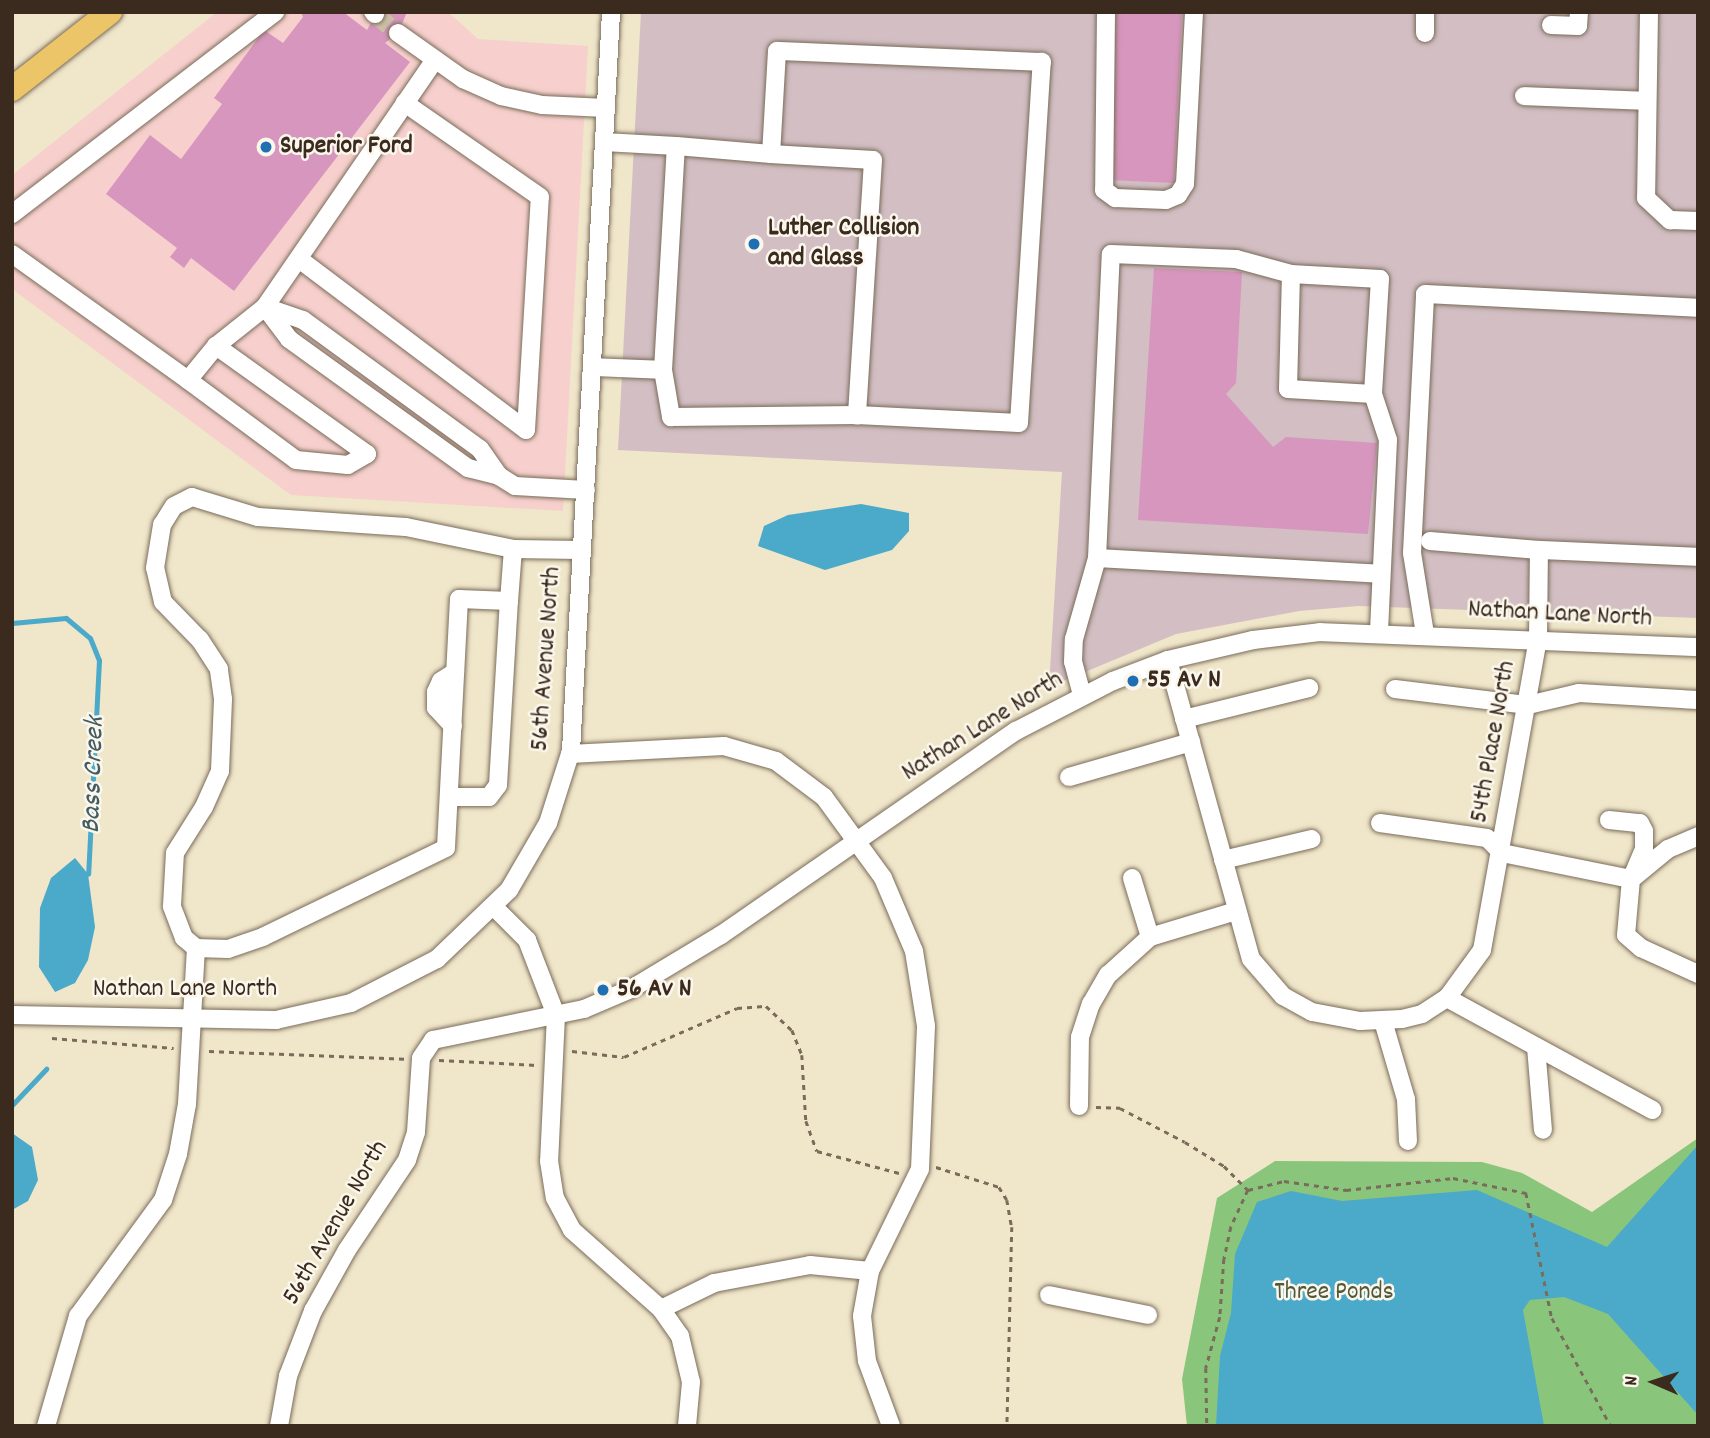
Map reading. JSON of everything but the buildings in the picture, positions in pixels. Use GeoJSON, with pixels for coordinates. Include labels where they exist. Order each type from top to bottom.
{"type":"FeatureCollection","features":[{"type":"Feature","properties":{"kind":"highway"},"geometry":{"type":"LineString","coordinates":[[12,89],[110,12]]}},
{"type":"Feature","properties":{"kind":"street"},"geometry":{"type":"LineString","coordinates":[[12,214],[275,12]]}},
{"type":"Feature","properties":{"kind":"street","name":"56th Avenue North"},"geometry":{"type":"LineString","coordinates":[[494,907],[509,890],[548,823],[570,754],[611,12]]}},
{"type":"Feature","properties":{"kind":"street"},"geometry":{"type":"LineString","coordinates":[[1106,12],[1101,177],[1104,190],[1115,198],[1166,200],[1185,184],[1194,12]]}},
{"type":"Feature","properties":{"kind":"street"},"geometry":{"type":"LineString","coordinates":[[1424,33],[1425,12]]}},
{"type":"Feature","properties":{"kind":"street"},"geometry":{"type":"LineString","coordinates":[[1551,25],[1578,26],[1579,12]]}},
{"type":"Feature","properties":{"kind":"street"},"geometry":{"type":"LineString","coordinates":[[1649,12],[1646,198],[1670,220],[1698,220]]}},
{"type":"Feature","properties":{"kind":"street"},"geometry":{"type":"LineString","coordinates":[[398,33],[435,60],[501,96],[542,105],[606,108]]}},
{"type":"Feature","properties":{"kind":"street"},"geometry":{"type":"LineString","coordinates":[[676,146],[663,370],[671,417],[857,415],[1019,423],[1042,62],[777,51],[771,154]]}},
{"type":"Feature","properties":{"kind":"street"},"geometry":{"type":"LineString","coordinates":[[188,380],[216,346],[265,307],[435,60]]}},
{"type":"Feature","properties":{"kind":"street"},"geometry":{"type":"LineString","coordinates":[[1524,96],[1647,102]]}},
{"type":"Feature","properties":{"kind":"street"},"geometry":{"type":"LineString","coordinates":[[299,259],[526,430],[540,197],[405,103]]}},
{"type":"Feature","properties":{"kind":"street"},"geometry":{"type":"LineString","coordinates":[[604,142],[873,160],[857,415]]}},
{"type":"Feature","properties":{"kind":"street"},"geometry":{"type":"LineString","coordinates":[[12,254],[296,460],[348,465],[367,454],[216,346]]}},
{"type":"Feature","properties":{"kind":"street"},"geometry":{"type":"LineString","coordinates":[[1082,695],[1073,662],[1074,639],[1097,558],[1111,254],[1236,259],[1291,274],[1380,279],[1373,394],[1388,440],[1378,631]]}},
{"type":"Feature","properties":{"kind":"street"},"geometry":{"type":"LineString","coordinates":[[1291,274],[1288,389],[1373,394]]}},
{"type":"Feature","properties":{"kind":"street"},"geometry":{"type":"LineString","coordinates":[[1425,634],[1412,553],[1425,295],[1698,308]]}},
{"type":"Feature","properties":{"kind":"street"},"geometry":{"type":"LineString","coordinates":[[265,307],[303,320],[480,449],[499,476],[515,486],[586,489]]}},
{"type":"Feature","properties":{"kind":"street"},"geometry":{"type":"LineString","coordinates":[[592,367],[663,370]]}},
{"type":"Feature","properties":{"kind":"street"},"geometry":{"type":"LineString","coordinates":[[509,601],[460,599],[446,848],[263,937],[228,949],[196,947],[176,926],[170,884],[175,853],[204,807],[220,771],[223,699],[219,669],[200,640],[163,603],[155,568],[162,525],[174,506],[192,497],[258,517],[406,527],[513,549],[581,550]]}},
{"type":"Feature","properties":{"kind":"street"},"geometry":{"type":"LineString","coordinates":[[1430,541],[1539,550],[1698,557]]}},
{"type":"Feature","properties":{"kind":"street"},"geometry":{"type":"LineString","coordinates":[[449,797],[489,797],[498,785],[513,549]]}},
{"type":"Feature","properties":{"kind":"street","name":"54th Place North"},"geometry":{"type":"LineString","coordinates":[[1447,998],[1482,950],[1502,853],[1538,640],[1539,550]]}},
{"type":"Feature","properties":{"kind":"street"},"geometry":{"type":"LineString","coordinates":[[1097,558],[1380,574]]}},
{"type":"Feature","properties":{"kind":"street","name":"Nathan Lane North"},"geometry":{"type":"LineString","coordinates":[[556,1015],[631,989],[677,963],[1016,731],[1082,695],[1168,660],[1252,640],[1378,631],[1698,647]]}},
{"type":"Feature","properties":{"kind":"street"},"geometry":{"type":"LineString","coordinates":[[1168,660],[1251,959],[1283,996],[1336,1019],[1383,1021],[1422,1014],[1447,998],[1652,1110]]}},
{"type":"Feature","properties":{"kind":"street"},"geometry":{"type":"LineString","coordinates":[[1184,719],[1309,688]]}},
{"type":"Feature","properties":{"kind":"street"},"geometry":{"type":"LineString","coordinates":[[1395,689],[1528,705],[1579,693],[1698,700]]}},
{"type":"Feature","properties":{"kind":"street"},"geometry":{"type":"LineString","coordinates":[[1069,777],[1191,742]]}},
{"type":"Feature","properties":{"kind":"street"},"geometry":{"type":"LineString","coordinates":[[570,754],[724,746],[776,761],[824,797],[859,839],[883,878],[914,951],[926,1026],[920,1169],[870,1270],[862,1316],[867,1361],[891,1426]]}},
{"type":"Feature","properties":{"kind":"street"},"geometry":{"type":"LineString","coordinates":[[1609,820],[1640,823],[1644,831],[1644,849],[1631,879],[1626,935],[1641,948],[1698,974]]}},
{"type":"Feature","properties":{"kind":"street"},"geometry":{"type":"LineString","coordinates":[[1380,823],[1487,838],[1502,853],[1631,879]]}},
{"type":"Feature","properties":{"kind":"street"},"geometry":{"type":"LineString","coordinates":[[1631,879],[1668,849],[1698,836]]}},
{"type":"Feature","properties":{"kind":"street"},"geometry":{"type":"LineString","coordinates":[[1223,860],[1312,839]]}},
{"type":"Feature","properties":{"kind":"street"},"geometry":{"type":"LineString","coordinates":[[1132,878],[1150,937]]}},
{"type":"Feature","properties":{"kind":"street"},"geometry":{"type":"LineString","coordinates":[[494,907],[527,940],[556,1015],[549,1160],[555,1198],[572,1230],[661,1309],[680,1336],[691,1382],[687,1426]]}},
{"type":"Feature","properties":{"kind":"street","name":"Nathan Lane North"},"geometry":{"type":"LineString","coordinates":[[12,1015],[188,1022],[276,1020],[351,1003],[437,959],[494,907]]}},
{"type":"Feature","properties":{"kind":"street"},"geometry":{"type":"LineString","coordinates":[[1079,1106],[1080,1037],[1091,1004],[1108,975],[1150,937],[1236,911]]}},
{"type":"Feature","properties":{"kind":"street"},"geometry":{"type":"LineString","coordinates":[[46,1426],[78,1316],[163,1200],[178,1154],[187,1104],[190,1049],[188,1022],[196,947]]}},
{"type":"Feature","properties":{"kind":"street"},"geometry":{"type":"LineString","coordinates":[[421,1058],[433,1040],[556,1015]]}},
{"type":"Feature","properties":{"kind":"street"},"geometry":{"type":"LineString","coordinates":[[1383,1021],[1405,1099],[1408,1141]]}},
{"type":"Feature","properties":{"kind":"street"},"geometry":{"type":"LineString","coordinates":[[1536,1047],[1543,1130]]}},
{"type":"Feature","properties":{"kind":"street","name":"56th Avenue North"},"geometry":{"type":"LineString","coordinates":[[279,1426],[288,1376],[313,1311],[347,1250],[407,1160],[416,1132],[421,1058]]}},
{"type":"Feature","properties":{"kind":"street"},"geometry":{"type":"LineString","coordinates":[[661,1309],[714,1283],[810,1265],[870,1270]]}},
{"type":"Feature","properties":{"kind":"street"},"geometry":{"type":"LineString","coordinates":[[1049,1295],[1148,1315]]}},
{"type":"Feature","properties":{"kind":"path"},"geometry":{"type":"LineString","coordinates":[[52,1038],[379,1061],[421,1058],[542,1065],[568,1050],[624,1057],[737,1008],[766,1006],[792,1030],[802,1055],[806,1121],[817,1151],[907,1175],[920,1169],[935,1167],[999,1187],[1007,1200],[1012,1227],[1007,1426]]}},
{"type":"Feature","properties":{"kind":"path"},"geometry":{"type":"LineString","coordinates":[[1079,1106],[1120,1108],[1224,1166],[1248,1190]]}},
{"type":"Feature","properties":{"kind":"path"},"geometry":{"type":"LineString","coordinates":[[1248,1190],[1284,1181],[1346,1190],[1453,1178],[1515,1188],[1525,1193],[1530,1204],[1552,1318],[1611,1426]]}},
{"type":"Feature","properties":{"kind":"path"},"geometry":{"type":"LineString","coordinates":[[1207,1426],[1206,1368],[1220,1317],[1224,1259],[1231,1227],[1248,1190]]}},
{"type":"Feature","properties":{"kind":"shaded area"},"geometry":{"type":"Polygon","coordinates":[[[217,12],[448,12],[478,39],[588,46],[563,511],[291,495],[12,289],[12,175],[217,12]]]}},
{"type":"Feature","properties":{"kind":"shaded area"},"geometry":{"type":"Polygon","coordinates":[[[641,12],[1698,12],[1698,618],[1358,606],[1299,611],[1176,634],[1049,687],[1062,472],[618,450],[641,12]]]}},
{"type":"Feature","properties":{"kind":"green space","name":"Three Ponds"},"geometry":{"type":"Polygon","coordinates":[[[1698,1138],[1698,1426],[1187,1426],[1182,1379],[1217,1198],[1275,1161],[1482,1162],[1522,1173],[1592,1212],[1698,1138]]]}},
{"type":"Feature","properties":{"kind":"water"},"geometry":{"type":"Polygon","coordinates":[[[861,504],[909,513],[909,531],[892,550],[825,570],[758,546],[764,526],[788,515],[861,504]]]}},
{"type":"Feature","properties":{"kind":"water"},"geometry":{"type":"Polygon","coordinates":[[[75,858],[88,874],[95,927],[88,960],[75,983],[55,992],[39,967],[40,908],[51,878],[75,858]]]}},
{"type":"Feature","properties":{"kind":"water"},"geometry":{"type":"Polygon","coordinates":[[[12,1133],[32,1147],[38,1180],[28,1201],[12,1210],[12,1133]]]}},
{"type":"Feature","properties":{"kind":"water","name":"Three Ponds"},"geometry":{"type":"Polygon","coordinates":[[[1698,1145],[1698,1415],[1608,1314],[1564,1297],[1530,1300],[1523,1310],[1544,1426],[1216,1426],[1220,1356],[1231,1313],[1235,1254],[1257,1202],[1291,1191],[1342,1201],[1477,1190],[1607,1247],[1698,1145]]]}},
{"type":"Feature","properties":{"kind":"waterway","name":"Bass Creek"},"geometry":{"type":"LineString","coordinates":[[12,623],[66,618],[90,638],[99,660],[88,874]]}},
{"type":"Feature","properties":{"kind":"waterway","name":"Bass Creek"},"geometry":{"type":"LineString","coordinates":[[12,1105],[46,1069]]}},
{"type":"Feature","properties":{"kind":"tunnel"},"geometry":{"type":"LineString","coordinates":[[375,14],[398,33]]}},
{"type":"Feature","properties":{"kind":"place","name":"Superior Ford"},"geometry":{"type":"Point","coordinates":[266,147]}},
{"type":"Feature","properties":{"kind":"place","name":"Luther Collision and Glass"},"geometry":{"type":"Point","coordinates":[754,244]}},
{"type":"Feature","properties":{"kind":"place","name":"55 Av N"},"geometry":{"type":"Point","coordinates":[1133,681]}},
{"type":"Feature","properties":{"kind":"place","name":"56 Av N"},"geometry":{"type":"Point","coordinates":[603,990]}}]}
